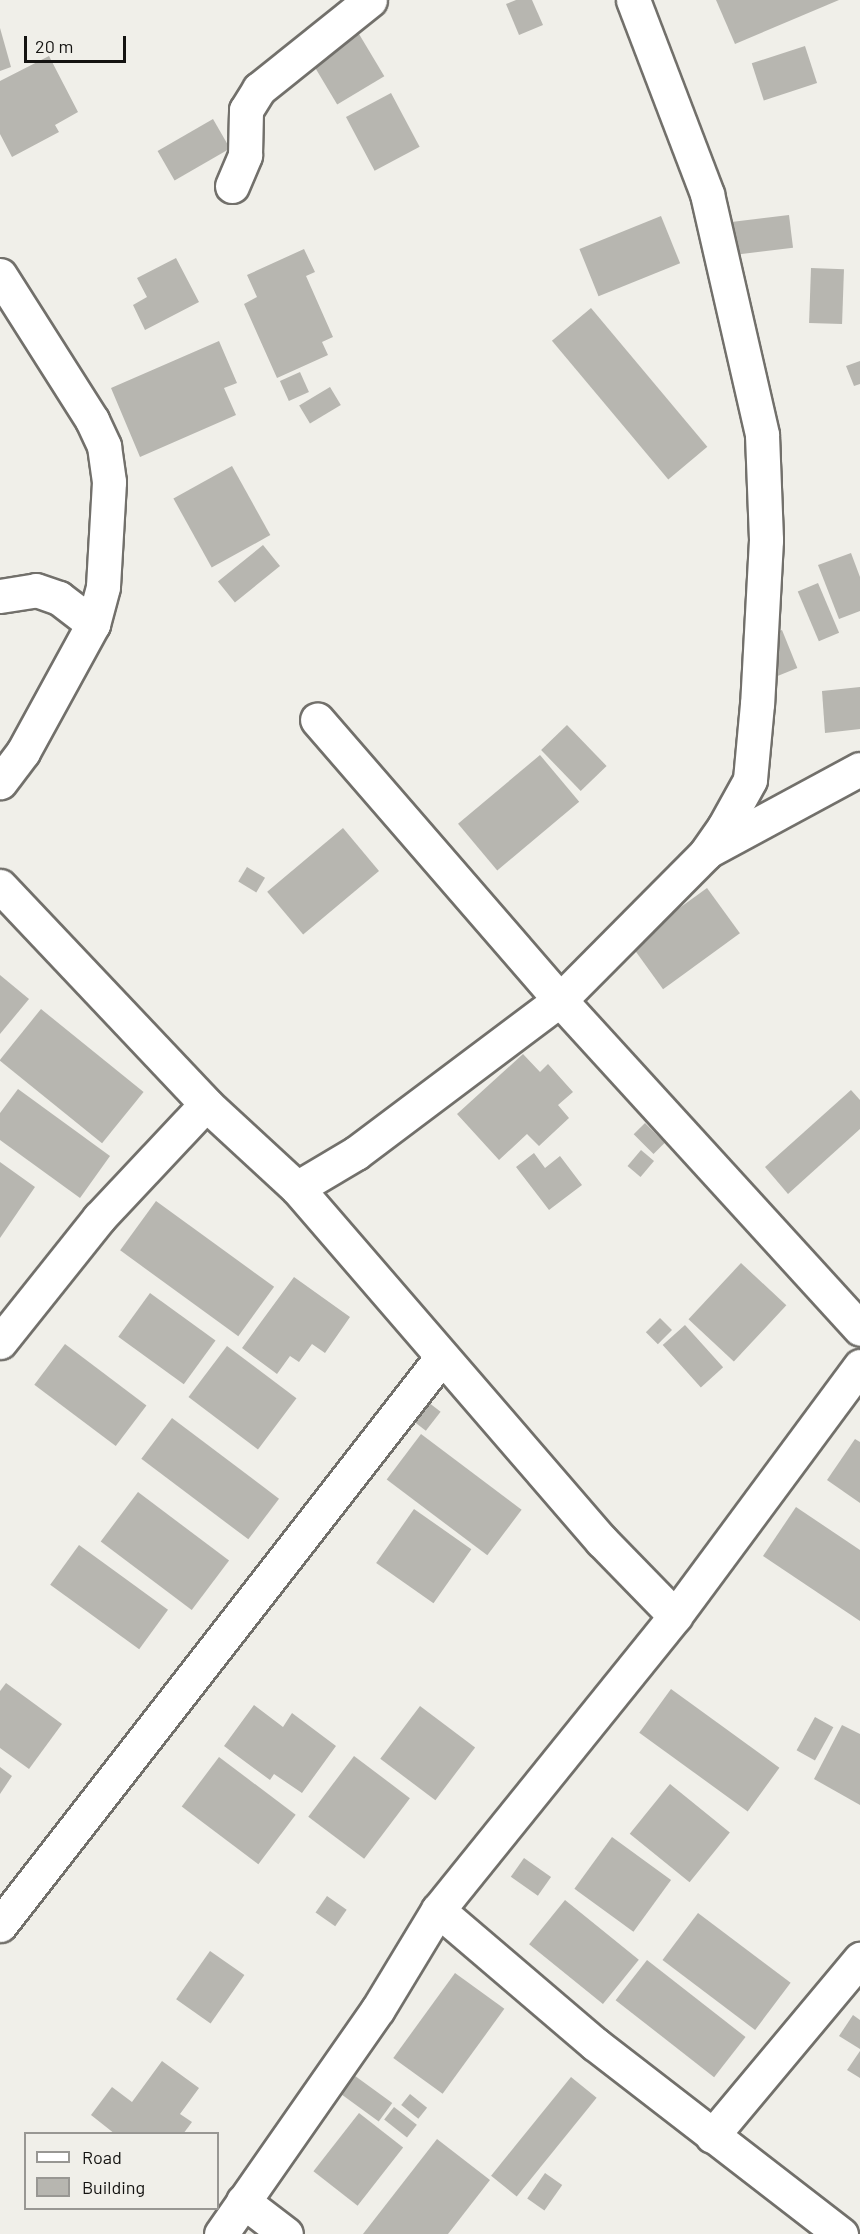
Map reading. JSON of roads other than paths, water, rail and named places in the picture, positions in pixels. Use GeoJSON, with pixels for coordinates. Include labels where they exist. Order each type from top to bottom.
{"type":"FeatureCollection","features":[{"type":"Feature","properties":{"kind":"street"},"geometry":{"type":"LineString","coordinates":[[232,186],[245,155],[246,110],[259,89],[370,0]]}},
{"type":"Feature","properties":{"kind":"street"},"geometry":{"type":"LineString","coordinates":[[297,1188],[356,1153],[560,1000],[706,853],[750,780],[765,587],[762,435],[707,194],[633,0]]}},
{"type":"Feature","properties":{"kind":"street"},"geometry":{"type":"LineString","coordinates":[[0,274],[92,420],[104,446],[109,482],[103,586],[93,624],[23,752],[0,782]]}},
{"type":"Feature","properties":{"kind":"street"},"geometry":{"type":"LineString","coordinates":[[0,596],[36,590],[59,598],[93,624]]}},
{"type":"Feature","properties":{"kind":"street"},"geometry":{"type":"LineString","coordinates":[[317,719],[560,1000],[860,1328]]}},
{"type":"Feature","properties":{"kind":"street"},"geometry":{"type":"LineString","coordinates":[[706,853],[860,769]]}},
{"type":"Feature","properties":{"kind":"street"},"geometry":{"type":"LineString","coordinates":[[0,886],[206,1104],[297,1188],[441,1358],[602,1541],[675,1616]]}},
{"type":"Feature","properties":{"kind":"street"},"geometry":{"type":"LineString","coordinates":[[0,1342],[99,1218],[206,1104]]}},
{"type":"Feature","properties":{"kind":"street"},"geometry":{"type":"LineString","coordinates":[[0,1925],[441,1358]]}},
{"type":"Feature","properties":{"kind":"street"},"geometry":{"type":"LineString","coordinates":[[221,2234],[378,2009],[438,1910],[675,1616],[860,1366]]}},
{"type":"Feature","properties":{"kind":"street"},"geometry":{"type":"LineString","coordinates":[[438,1910],[712,2136],[841,2234]]}},
{"type":"Feature","properties":{"kind":"street"},"geometry":{"type":"LineString","coordinates":[[712,2136],[860,1959]]}},
{"type":"Feature","properties":{"kind":"street"},"geometry":{"type":"LineString","coordinates":[[243,2201],[286,2234]]}}]}
